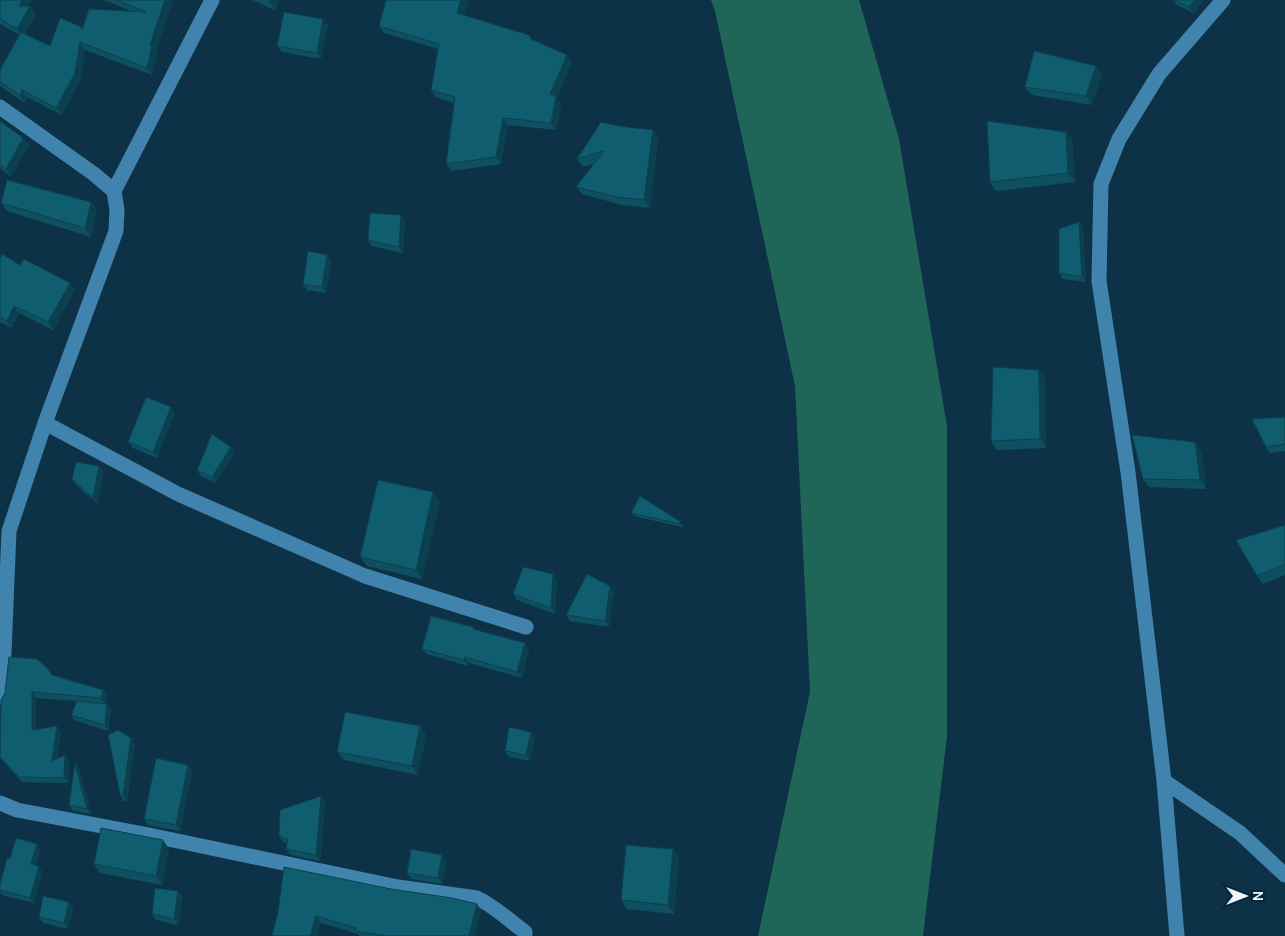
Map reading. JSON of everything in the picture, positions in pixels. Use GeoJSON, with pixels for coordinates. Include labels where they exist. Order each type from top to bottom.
{"type":"FeatureCollection","features":[{"type":"Feature","properties":{"kind":"street"},"geometry":{"type":"LineString","coordinates":[[0,697],[3,677],[9,531],[45,423],[116,231],[117,210],[114,190],[212,0]]}},
{"type":"Feature","properties":{"kind":"street"},"geometry":{"type":"LineString","coordinates":[[1177,936],[1164,781],[1129,482],[1099,281],[1101,184],[1119,139],[1159,74],[1223,0]]}},
{"type":"Feature","properties":{"kind":"street"},"geometry":{"type":"LineString","coordinates":[[0,107],[114,190]]}},
{"type":"Feature","properties":{"kind":"street"},"geometry":{"type":"LineString","coordinates":[[45,423],[178,494],[365,576],[526,628]]}},
{"type":"Feature","properties":{"kind":"street"},"geometry":{"type":"LineString","coordinates":[[1164,781],[1240,833],[1285,875]]}},
{"type":"Feature","properties":{"kind":"street"},"geometry":{"type":"LineString","coordinates":[[0,803],[17,810],[149,835],[398,887],[477,898],[487,903],[530,935]]}},
{"type":"Feature","properties":{"kind":"shaded area"},"geometry":{"type":"Polygon","coordinates":[[[711,0],[859,0],[899,139],[947,426],[947,736],[923,936],[758,936],[810,692],[795,386],[715,11],[711,0]]]}},
{"type":"Feature","properties":{"kind":"building"},"geometry":{"type":"Polygon","coordinates":[[[0,0],[22,0],[19,6],[30,6],[17,29],[0,19],[0,0]]]}},
{"type":"Feature","properties":{"kind":"building"},"geometry":{"type":"Polygon","coordinates":[[[117,0],[165,0],[150,45],[152,46],[147,68],[80,42],[75,73],[56,108],[22,90],[20,95],[0,82],[0,70],[21,32],[50,46],[60,18],[82,27],[82,30],[89,9],[146,12],[117,0]]]}},
{"type":"Feature","properties":{"kind":"building"},"geometry":{"type":"Polygon","coordinates":[[[386,0],[461,0],[457,13],[529,35],[531,39],[567,55],[550,94],[556,97],[551,123],[503,118],[496,157],[446,164],[455,97],[431,90],[439,44],[379,26],[386,0]]]}},
{"type":"Feature","properties":{"kind":"building"},"geometry":{"type":"Polygon","coordinates":[[[1175,0],[1195,0],[1189,7],[1175,0]]]}},
{"type":"Feature","properties":{"kind":"building"},"geometry":{"type":"Polygon","coordinates":[[[284,12],[323,19],[317,53],[277,46],[284,12]]]}},
{"type":"Feature","properties":{"kind":"building"},"geometry":{"type":"Polygon","coordinates":[[[1034,51],[1096,66],[1086,96],[1025,87],[1034,51]]]}},
{"type":"Feature","properties":{"kind":"building"},"geometry":{"type":"Polygon","coordinates":[[[0,121],[23,138],[6,169],[0,165],[0,121]]]}},
{"type":"Feature","properties":{"kind":"building"},"geometry":{"type":"Polygon","coordinates":[[[987,121],[1066,132],[1068,173],[990,182],[987,121]]]}},
{"type":"Feature","properties":{"kind":"building"},"geometry":{"type":"Polygon","coordinates":[[[601,122],[653,130],[644,200],[617,197],[576,187],[604,151],[577,159],[601,122]]]}},
{"type":"Feature","properties":{"kind":"building"},"geometry":{"type":"Polygon","coordinates":[[[7,180],[91,202],[85,228],[1,203],[7,180]]]}},
{"type":"Feature","properties":{"kind":"building"},"geometry":{"type":"Polygon","coordinates":[[[370,213],[401,215],[399,247],[368,240],[370,213]]]}},
{"type":"Feature","properties":{"kind":"building"},"geometry":{"type":"Polygon","coordinates":[[[1079,222],[1082,277],[1059,273],[1059,229],[1079,222]]]}},
{"type":"Feature","properties":{"kind":"building"},"geometry":{"type":"Polygon","coordinates":[[[308,251],[327,255],[322,287],[303,284],[308,251]]]}},
{"type":"Feature","properties":{"kind":"building"},"geometry":{"type":"Polygon","coordinates":[[[2,254],[20,265],[24,259],[70,283],[48,322],[14,306],[7,321],[0,317],[0,259],[2,254]]]}},
{"type":"Feature","properties":{"kind":"building"},"geometry":{"type":"Polygon","coordinates":[[[993,367],[1039,370],[1040,439],[991,441],[993,367]]]}},
{"type":"Feature","properties":{"kind":"building"},"geometry":{"type":"Polygon","coordinates":[[[146,397],[171,407],[153,452],[128,442],[146,397]]]}},
{"type":"Feature","properties":{"kind":"building"},"geometry":{"type":"Polygon","coordinates":[[[1285,417],[1285,444],[1266,447],[1252,419],[1285,417]]]}},
{"type":"Feature","properties":{"kind":"building"},"geometry":{"type":"Polygon","coordinates":[[[212,434],[231,447],[212,477],[197,470],[212,434]]]}},
{"type":"Feature","properties":{"kind":"building"},"geometry":{"type":"Polygon","coordinates":[[[1132,435],[1195,442],[1200,480],[1143,479],[1132,435]]]}},
{"type":"Feature","properties":{"kind":"building"},"geometry":{"type":"Polygon","coordinates":[[[76,462],[99,466],[93,498],[72,479],[76,462]]]}},
{"type":"Feature","properties":{"kind":"building"},"geometry":{"type":"Polygon","coordinates":[[[378,480],[433,492],[416,570],[360,557],[378,480]]]}},
{"type":"Feature","properties":{"kind":"building"},"geometry":{"type":"Polygon","coordinates":[[[640,496],[681,522],[680,524],[631,513],[640,496]]]}},
{"type":"Feature","properties":{"kind":"building"},"geometry":{"type":"Polygon","coordinates":[[[1285,525],[1285,564],[1257,576],[1236,540],[1285,525]]]}},
{"type":"Feature","properties":{"kind":"building"},"geometry":{"type":"Polygon","coordinates":[[[523,567],[553,574],[551,608],[513,594],[523,567]]]}},
{"type":"Feature","properties":{"kind":"building"},"geometry":{"type":"Polygon","coordinates":[[[587,574],[610,586],[605,621],[566,615],[587,574]]]}},
{"type":"Feature","properties":{"kind":"building"},"geometry":{"type":"Polygon","coordinates":[[[431,616],[525,643],[517,672],[465,657],[464,660],[422,649],[431,616]]]}},
{"type":"Feature","properties":{"kind":"building"},"geometry":{"type":"Polygon","coordinates":[[[9,657],[37,659],[52,675],[103,690],[101,698],[32,692],[32,730],[57,726],[52,761],[65,755],[64,778],[19,777],[0,757],[1,700],[5,693],[9,657]]]}},
{"type":"Feature","properties":{"kind":"building"},"geometry":{"type":"Polygon","coordinates":[[[77,701],[107,704],[105,725],[71,715],[77,701]]]}},
{"type":"Feature","properties":{"kind":"building"},"geometry":{"type":"Polygon","coordinates":[[[345,712],[420,726],[412,766],[337,752],[345,712]]]}},
{"type":"Feature","properties":{"kind":"building"},"geometry":{"type":"Polygon","coordinates":[[[509,727],[531,732],[526,755],[505,751],[509,727]]]}},
{"type":"Feature","properties":{"kind":"building"},"geometry":{"type":"Polygon","coordinates":[[[118,730],[131,738],[123,795],[120,795],[108,735],[118,730]]]}},
{"type":"Feature","properties":{"kind":"building"},"geometry":{"type":"Polygon","coordinates":[[[156,758],[188,765],[176,825],[144,819],[156,758]]]}},
{"type":"Feature","properties":{"kind":"building"},"geometry":{"type":"Polygon","coordinates":[[[75,763],[87,809],[69,805],[75,763]]]}},
{"type":"Feature","properties":{"kind":"building"},"geometry":{"type":"Polygon","coordinates":[[[321,796],[316,855],[286,849],[288,839],[279,836],[280,810],[321,796]]]}},
{"type":"Feature","properties":{"kind":"building"},"geometry":{"type":"Polygon","coordinates":[[[101,828],[163,840],[156,876],[94,864],[101,828]]]}},
{"type":"Feature","properties":{"kind":"building"},"geometry":{"type":"Polygon","coordinates":[[[16,838],[37,844],[31,864],[39,866],[30,898],[0,890],[7,858],[10,858],[16,838]]]}},
{"type":"Feature","properties":{"kind":"building"},"geometry":{"type":"Polygon","coordinates":[[[626,845],[673,849],[668,905],[621,900],[626,845]]]}},
{"type":"Feature","properties":{"kind":"building"},"geometry":{"type":"Polygon","coordinates":[[[411,849],[442,855],[438,878],[407,873],[411,849]]]}},
{"type":"Feature","properties":{"kind":"building"},"geometry":{"type":"Polygon","coordinates":[[[284,867],[477,904],[469,936],[387,936],[355,931],[356,928],[316,916],[310,936],[272,936],[278,912],[284,867]]]}},
{"type":"Feature","properties":{"kind":"building"},"geometry":{"type":"Polygon","coordinates":[[[155,888],[178,891],[174,919],[152,914],[155,888]]]}},
{"type":"Feature","properties":{"kind":"building"},"geometry":{"type":"Polygon","coordinates":[[[43,896],[69,902],[64,923],[39,917],[43,896]]]}}]}
